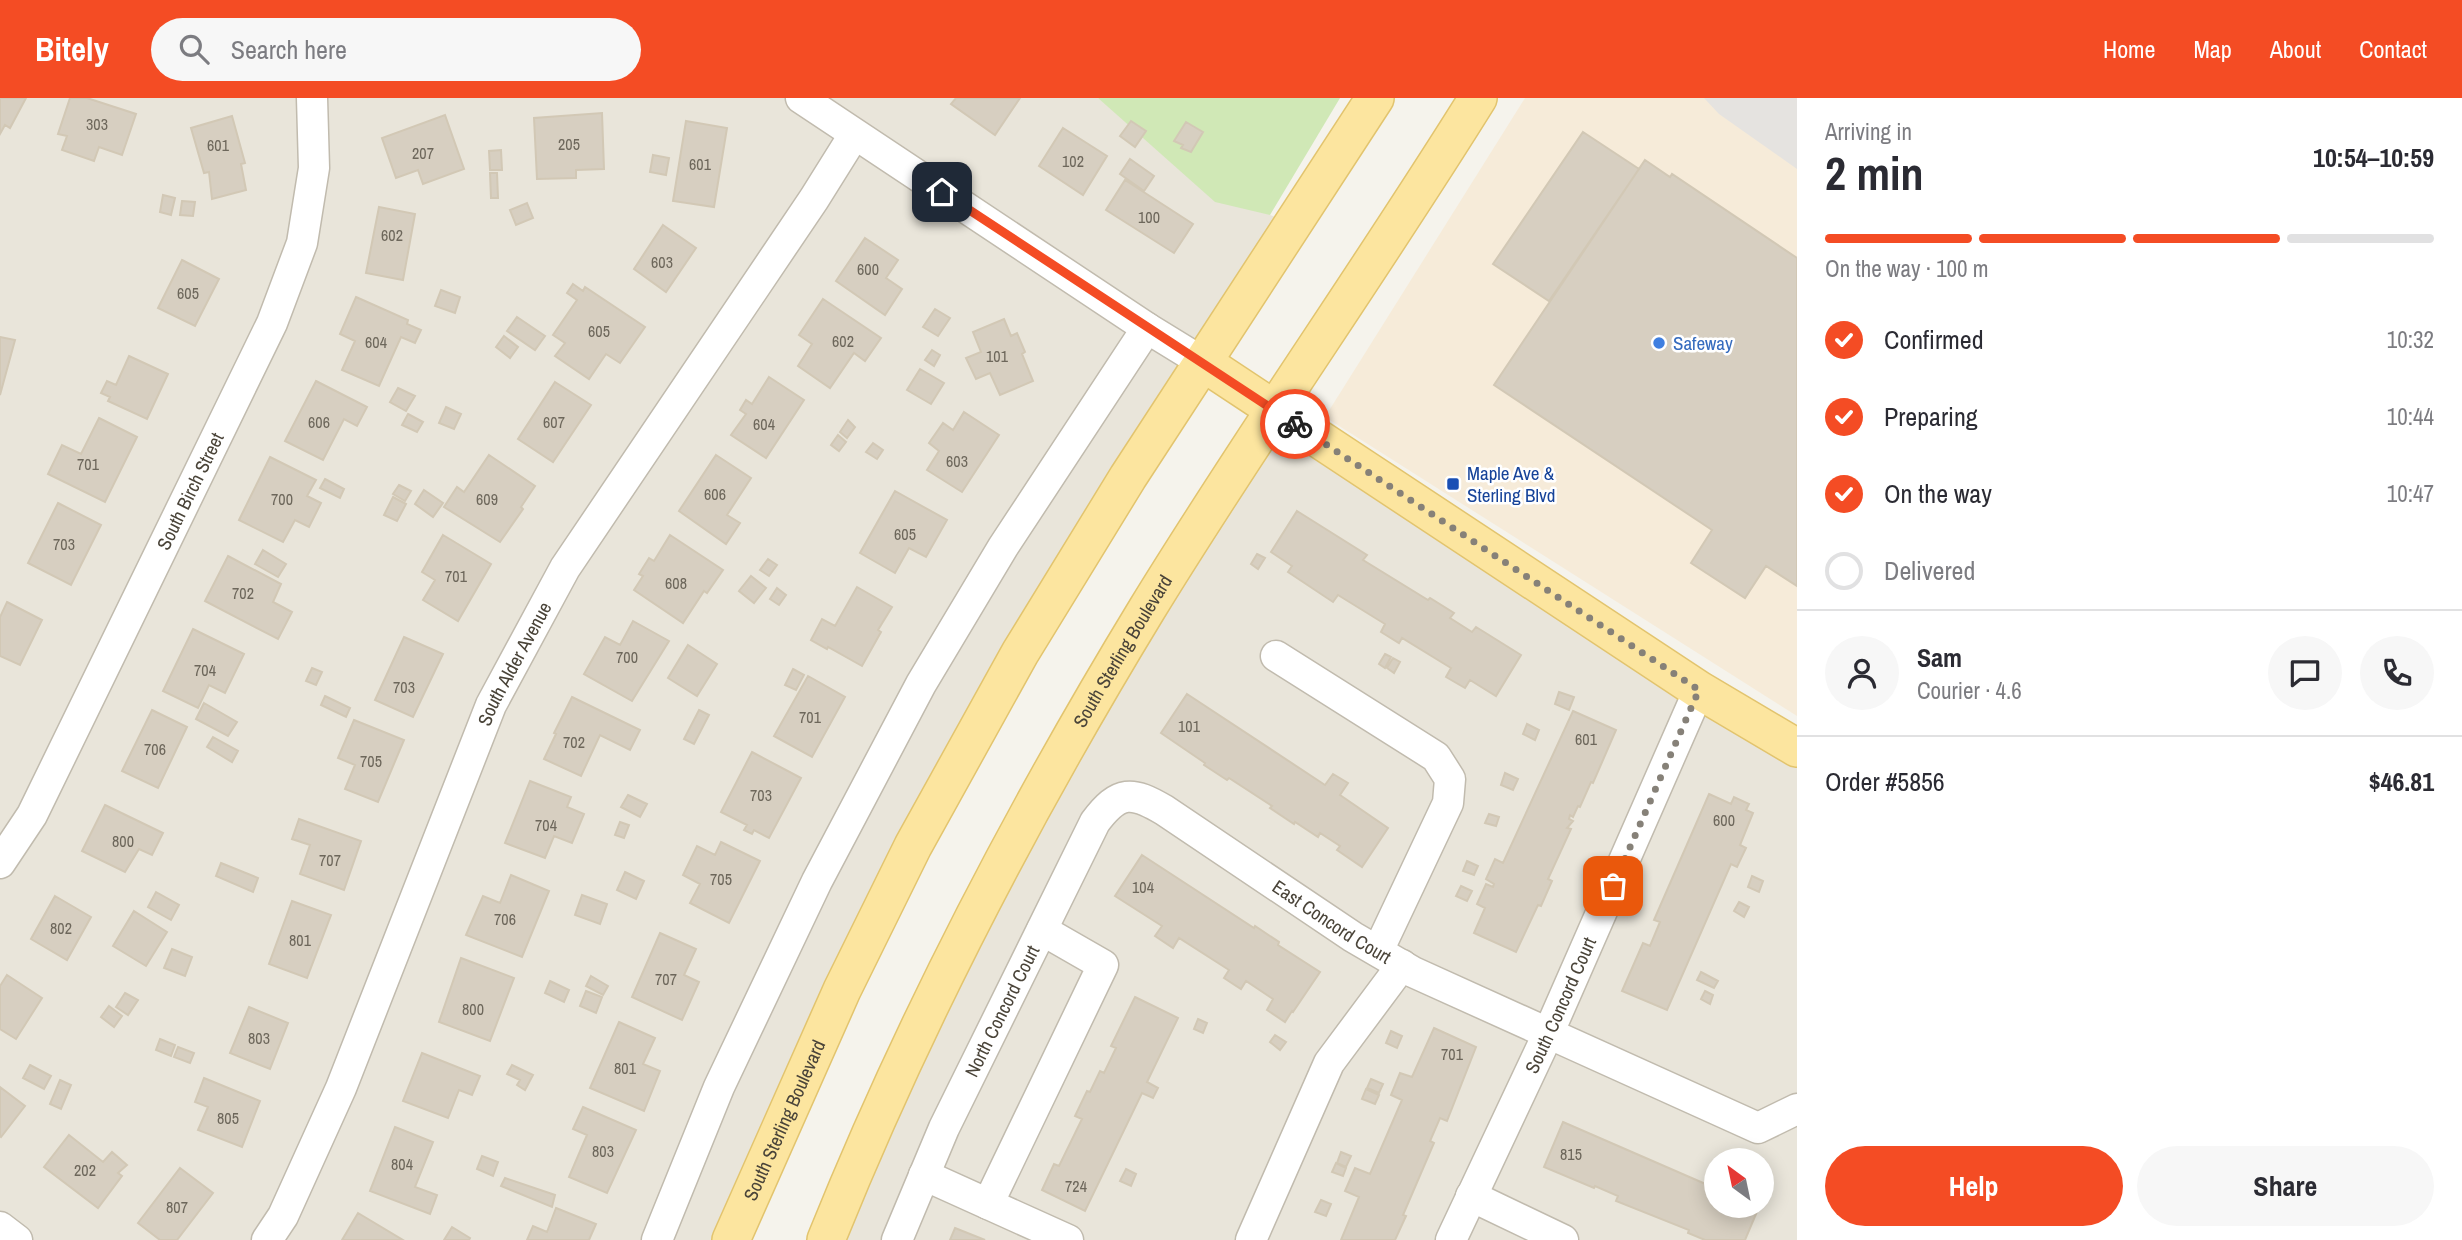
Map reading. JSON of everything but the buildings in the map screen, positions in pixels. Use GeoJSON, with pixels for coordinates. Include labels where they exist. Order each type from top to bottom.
{"type":"FeatureCollection","features":[{"type":"Feature","properties":{"kind":"main road","name":"South Sterling Boulevard"},"geometry":{"type":"LineString","coordinates":[[731,1240],[842,990],[913,846],[1020,653],[1128,477],[1375,98]]}},
{"type":"Feature","properties":{"kind":"main road","name":"South Sterling Boulevard"},"geometry":{"type":"LineString","coordinates":[[826,1240],[891,1088],[950,964],[1068,743],[1148,608],[1479,98]]}},
{"type":"Feature","properties":{"kind":"main road"},"geometry":{"type":"LineString","coordinates":[[1204,363],[1699,690],[1797,748]]}},
{"type":"Feature","properties":{"kind":"street","name":"South Birch Street"},"geometry":{"type":"LineString","coordinates":[[0,863],[32,815],[272,323],[302,243],[314,168],[312,98]]}},
{"type":"Feature","properties":{"kind":"street"},"geometry":{"type":"LineString","coordinates":[[801,98],[1204,363]]}},
{"type":"Feature","properties":{"kind":"street","name":"South Alder Avenue"},"geometry":{"type":"LineString","coordinates":[[267,1240],[283,1216],[341,1088],[491,705],[565,568],[814,199],[854,135]]}},
{"type":"Feature","properties":{"kind":"street"},"geometry":{"type":"LineString","coordinates":[[657,1240],[719,1087],[817,881],[921,684],[1003,547],[1147,328]]}},
{"type":"Feature","properties":{"kind":"street"},"geometry":{"type":"LineString","coordinates":[[1251,1240],[1329,1063],[1390,958],[1448,803],[1450,779],[1436,757],[1276,656]]}},
{"type":"Feature","properties":{"kind":"street","name":"South Concord Court"},"geometry":{"type":"LineString","coordinates":[[1451,1240],[1548,1034],[1699,690]]}},
{"type":"Feature","properties":{"kind":"street","name":"East Concord Court"},"geometry":{"type":"LineString","coordinates":[[1124,796],[1143,798],[1164,810],[1390,958],[1548,1034],[1758,1128],[1797,1109]]}},
{"type":"Feature","properties":{"kind":"street","name":"North Concord Court"},"geometry":{"type":"LineString","coordinates":[[897,1240],[944,1128],[1096,822],[1107,806],[1124,796]]}},
{"type":"Feature","properties":{"kind":"street"},"geometry":{"type":"LineString","coordinates":[[988,1204],[1103,965],[1042,930]]}},
{"type":"Feature","properties":{"kind":"street"},"geometry":{"type":"LineString","coordinates":[[924,1175],[1068,1240]]}},
{"type":"Feature","properties":{"kind":"street"},"geometry":{"type":"LineString","coordinates":[[1471,1196],[1563,1240]]}},
{"type":"Feature","properties":{"kind":"street"},"geometry":{"type":"LineString","coordinates":[[0,1227],[18,1240]]}},
{"type":"Feature","properties":{"kind":"shaded area"},"geometry":{"type":"Polygon","coordinates":[[[0,98],[1098,98],[1270,215],[1295,224],[1020,653],[731,1240],[0,1240],[0,98]]]}},
{"type":"Feature","properties":{"kind":"shaded area"},"geometry":{"type":"Polygon","coordinates":[[[1525,98],[1797,98],[1797,716],[1325,417],[1525,98]]]}},
{"type":"Feature","properties":{"kind":"shaded area"},"geometry":{"type":"Polygon","coordinates":[[[1704,98],[1797,98],[1797,169],[1719,114],[1704,98]]]}},
{"type":"Feature","properties":{"kind":"shaded area"},"geometry":{"type":"Polygon","coordinates":[[[1275,411],[1797,748],[1797,1240],[826,1240],[885,1100],[1275,411]]]}},
{"type":"Feature","properties":{"kind":"green space"},"geometry":{"type":"Polygon","coordinates":[[[1098,98],[1340,98],[1270,215],[1215,202],[1098,98]]]}},
{"type":"Feature","properties":{"kind":"way so far"},"geometry":{"type":"LineString","coordinates":[[1295,424],[1699,690],[1613,886]]}},
{"type":"Feature","properties":{"kind":"place","name":"Safeway"},"geometry":{"type":"Point","coordinates":[1659,343]}},
{"type":"Feature","properties":{"kind":"place","name":"Maple Ave & Sterling Blvd"},"geometry":{"type":"Point","coordinates":[1453,484]}},
{"type":"Feature","properties":{"kind":"route"},"geometry":{"type":"LineString","coordinates":[[942,192],[1295,424]]}}]}
